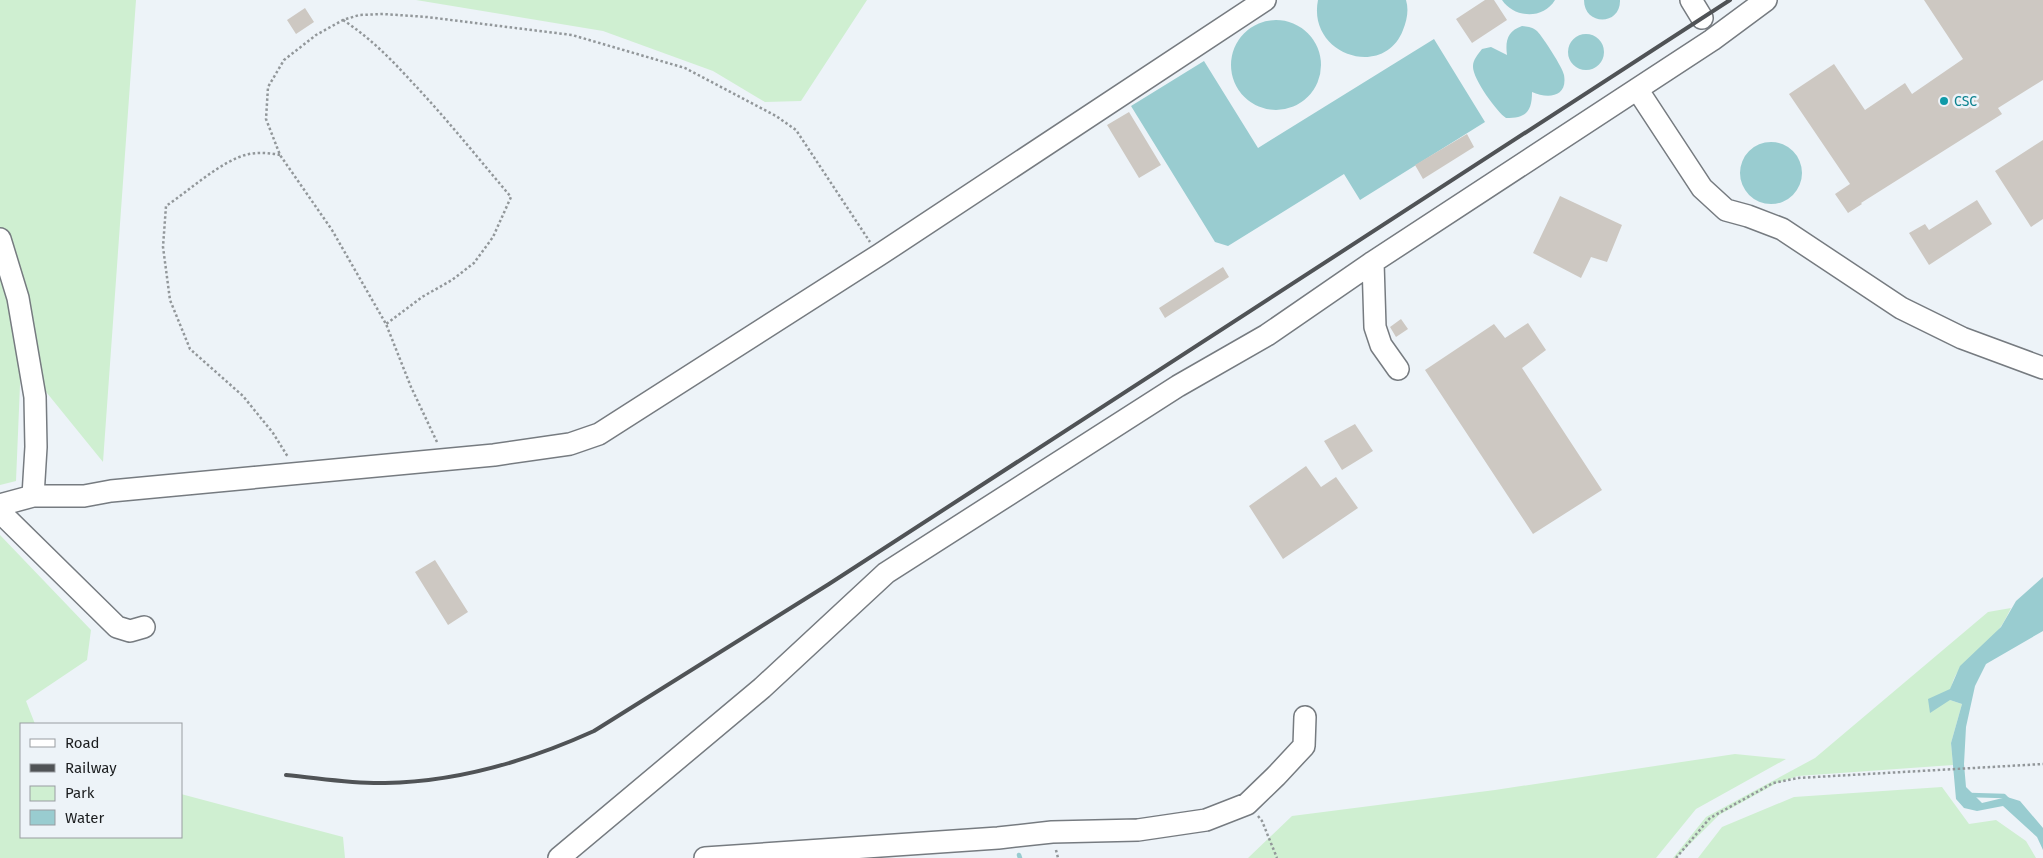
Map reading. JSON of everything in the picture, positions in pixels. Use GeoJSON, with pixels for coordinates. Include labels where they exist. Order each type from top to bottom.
{"type":"FeatureCollection","features":[{"type":"Feature","properties":{"kind":"street"},"geometry":{"type":"LineString","coordinates":[[0,505],[33,496],[84,496],[111,491],[494,455],[570,444],[599,434],[879,255],[1265,0]]}},
{"type":"Feature","properties":{"kind":"street"},"geometry":{"type":"LineString","coordinates":[[559,858],[762,688],[886,573],[1178,386],[1267,335],[1373,262],[1712,40],[1766,0]]}},
{"type":"Feature","properties":{"kind":"street"},"geometry":{"type":"LineString","coordinates":[[1637,89],[1702,188],[1726,210],[1782,229],[1901,308],[1962,338],[2043,368]]}},
{"type":"Feature","properties":{"kind":"street"},"geometry":{"type":"LineString","coordinates":[[0,239],[18,298],[34,397],[36,447],[33,496]]}},
{"type":"Feature","properties":{"kind":"street"},"geometry":{"type":"LineString","coordinates":[[1373,262],[1375,327],[1381,345],[1398,369]]}},
{"type":"Feature","properties":{"kind":"street"},"geometry":{"type":"LineString","coordinates":[[0,512],[118,627],[130,631],[144,628]]}},
{"type":"Feature","properties":{"kind":"street"},"geometry":{"type":"LineString","coordinates":[[705,858],[982,848],[1052,832],[1148,828],[1206,820],[1247,804],[1276,776],[1304,746],[1305,717]]}},
{"type":"Feature","properties":{"kind":"path"},"geometry":{"type":"LineString","coordinates":[[449,460],[432,434],[386,324],[332,230],[280,155],[266,120],[268,87],[284,60],[316,35],[343,20],[359,15],[427,16],[572,35],[685,68],[770,112],[796,130],[879,255]]}},
{"type":"Feature","properties":{"kind":"path"},"geometry":{"type":"LineString","coordinates":[[343,20],[363,33],[388,56],[433,104],[511,197],[493,237],[474,263],[452,280],[422,297],[386,324]]}},
{"type":"Feature","properties":{"kind":"path"},"geometry":{"type":"LineString","coordinates":[[280,155],[263,152],[248,154],[233,161],[166,206],[163,248],[170,300],[190,349],[243,396],[273,432],[298,473]]}},
{"type":"Feature","properties":{"kind":"path"},"geometry":{"type":"LineString","coordinates":[[1676,858],[1710,818],[1773,783],[1798,778],[2043,764]]}},
{"type":"Feature","properties":{"kind":"path"},"geometry":{"type":"LineString","coordinates":[[1247,804],[1262,821],[1277,858]]}},
{"type":"Feature","properties":{"kind":"green space"},"geometry":{"type":"Polygon","coordinates":[[[0,0],[136,0],[103,462],[21,361],[16,481],[0,485],[0,0]]]}},
{"type":"Feature","properties":{"kind":"green space"},"geometry":{"type":"Polygon","coordinates":[[[416,0],[867,0],[801,101],[765,102],[713,71],[603,31],[416,0]]]}},
{"type":"Feature","properties":{"kind":"green space"},"geometry":{"type":"Polygon","coordinates":[[[0,535],[91,630],[87,660],[26,701],[35,723],[20,723],[20,838],[182,838],[182,794],[343,837],[345,858],[0,858],[0,535]]]}},
{"type":"Feature","properties":{"kind":"green space"},"geometry":{"type":"Polygon","coordinates":[[[2011,608],[1994,635],[1969,658],[1955,676],[1951,687],[1950,700],[1962,704],[1951,743],[1953,765],[1798,776],[1777,783],[1719,815],[1676,858],[1673,858],[1706,817],[1815,758],[1988,612],[2011,608]]]}},
{"type":"Feature","properties":{"kind":"green space"},"geometry":{"type":"Polygon","coordinates":[[[1735,754],[1786,759],[1696,809],[1656,858],[1248,858],[1292,816],[1495,790],[1735,754]]]}},
{"type":"Feature","properties":{"kind":"green space"},"geometry":{"type":"Polygon","coordinates":[[[1942,787],[1969,824],[1996,820],[2026,841],[2036,858],[1698,858],[1722,827],[1794,797],[1942,787]]]}},
{"type":"Feature","properties":{"kind":"water"},"geometry":{"type":"Polygon","coordinates":[[[1318,0],[1406,0],[1406,19],[1403,30],[1393,45],[1380,54],[1365,57],[1349,54],[1335,47],[1324,35],[1318,19],[1318,0]]]}},
{"type":"Feature","properties":{"kind":"water"},"geometry":{"type":"Polygon","coordinates":[[[1502,0],[1555,0],[1543,11],[1529,14],[1514,10],[1502,0]]]}},
{"type":"Feature","properties":{"kind":"water"},"geometry":{"type":"Polygon","coordinates":[[[1584,0],[1620,0],[1619,9],[1615,15],[1602,20],[1590,15],[1584,0]]]}},
{"type":"Feature","properties":{"kind":"water"},"geometry":{"type":"Polygon","coordinates":[[[1276,20],[1293,23],[1308,33],[1318,48],[1321,65],[1318,82],[1308,97],[1293,107],[1276,110],[1259,107],[1244,97],[1234,82],[1231,65],[1234,48],[1244,33],[1259,23],[1276,20]]]}},
{"type":"Feature","properties":{"kind":"water"},"geometry":{"type":"Polygon","coordinates":[[[1522,26],[1530,27],[1540,34],[1560,66],[1564,75],[1564,83],[1560,92],[1555,95],[1544,96],[1532,92],[1531,104],[1523,115],[1506,118],[1491,102],[1476,78],[1473,64],[1482,49],[1491,47],[1507,55],[1507,41],[1511,33],[1522,26]]]}},
{"type":"Feature","properties":{"kind":"water"},"geometry":{"type":"Polygon","coordinates":[[[1586,34],[1593,35],[1599,39],[1603,45],[1603,59],[1599,65],[1593,69],[1586,70],[1579,69],[1573,65],[1569,59],[1568,52],[1569,45],[1573,39],[1579,35],[1586,34]]]}},
{"type":"Feature","properties":{"kind":"water"},"geometry":{"type":"Polygon","coordinates":[[[1434,39],[1485,122],[1360,200],[1344,174],[1228,246],[1215,242],[1131,106],[1204,61],[1258,148],[1434,39]]]}},
{"type":"Feature","properties":{"kind":"water"},"geometry":{"type":"Polygon","coordinates":[[[1765,142],[1777,142],[1793,151],[1800,161],[1802,173],[1800,185],[1793,195],[1777,204],[1765,204],[1754,199],[1745,190],[1740,179],[1740,167],[1745,156],[1754,147],[1765,142]]]}},
{"type":"Feature","properties":{"kind":"water"},"geometry":{"type":"Polygon","coordinates":[[[2043,577],[2043,631],[1986,664],[1975,686],[1966,727],[1964,764],[1966,787],[1982,803],[2007,797],[2020,801],[2043,828],[2043,850],[2037,837],[2003,806],[1977,811],[1964,808],[1956,799],[1951,743],[1962,704],[1950,700],[1930,713],[1928,699],[1950,689],[1960,666],[2001,627],[2016,601],[2043,577]]]}},
{"type":"Feature","properties":{"kind":"building"},"geometry":{"type":"Polygon","coordinates":[[[1485,0],[1494,0],[1507,20],[1472,43],[1456,19],[1485,0]]]}},
{"type":"Feature","properties":{"kind":"building","name":"CSC"},"geometry":{"type":"Polygon","coordinates":[[[1924,0],[2043,0],[2043,80],[1998,108],[2002,114],[1848,213],[1835,194],[1850,184],[1789,94],[1834,64],[1865,110],[1905,83],[1912,94],[1963,59],[1924,0]]]}},
{"type":"Feature","properties":{"kind":"building"},"geometry":{"type":"Polygon","coordinates":[[[305,8],[314,22],[296,34],[287,20],[305,8]]]}},
{"type":"Feature","properties":{"kind":"building"},"geometry":{"type":"Polygon","coordinates":[[[1129,112],[1161,165],[1139,178],[1107,125],[1129,112]]]}},
{"type":"Feature","properties":{"kind":"building"},"geometry":{"type":"Polygon","coordinates":[[[1467,134],[1474,147],[1423,179],[1415,165],[1467,134]]]}},
{"type":"Feature","properties":{"kind":"building"},"geometry":{"type":"Polygon","coordinates":[[[2043,140],[2043,219],[2031,227],[1995,171],[2043,140]]]}},
{"type":"Feature","properties":{"kind":"building"},"geometry":{"type":"Polygon","coordinates":[[[1560,196],[1622,225],[1607,262],[1591,257],[1581,278],[1533,253],[1560,196]]]}},
{"type":"Feature","properties":{"kind":"building"},"geometry":{"type":"Polygon","coordinates":[[[1977,200],[1992,224],[1929,265],[1909,233],[1925,224],[1929,230],[1977,200]]]}},
{"type":"Feature","properties":{"kind":"building"},"geometry":{"type":"Polygon","coordinates":[[[1223,267],[1229,277],[1165,318],[1159,308],[1223,267]]]}},
{"type":"Feature","properties":{"kind":"building"},"geometry":{"type":"Polygon","coordinates":[[[1401,319],[1408,329],[1396,337],[1390,327],[1401,319]]]}},
{"type":"Feature","properties":{"kind":"building"},"geometry":{"type":"Polygon","coordinates":[[[1528,323],[1546,350],[1522,368],[1602,490],[1533,534],[1425,370],[1494,324],[1505,338],[1528,323]]]}},
{"type":"Feature","properties":{"kind":"building"},"geometry":{"type":"Polygon","coordinates":[[[1355,424],[1373,451],[1342,470],[1324,441],[1355,424]]]}},
{"type":"Feature","properties":{"kind":"building"},"geometry":{"type":"Polygon","coordinates":[[[1306,466],[1321,487],[1336,477],[1358,508],[1283,559],[1249,506],[1306,466]]]}},
{"type":"Feature","properties":{"kind":"building"},"geometry":{"type":"Polygon","coordinates":[[[435,560],[468,612],[448,625],[415,572],[435,560]]]}},
{"type":"Feature","properties":{"kind":"waterway"},"geometry":{"type":"LineString","coordinates":[[1970,795],[2004,796],[2008,800]]}},
{"type":"Feature","properties":{"kind":"railway"},"geometry":{"type":"LineString","coordinates":[[286,775],[373,783],[439,779],[492,768],[518,760],[570,742],[594,731],[829,584],[1730,0]]}},
{"type":"Feature","properties":{"kind":"place","name":"CSC"},"geometry":{"type":"Point","coordinates":[1944,101]}}]}
